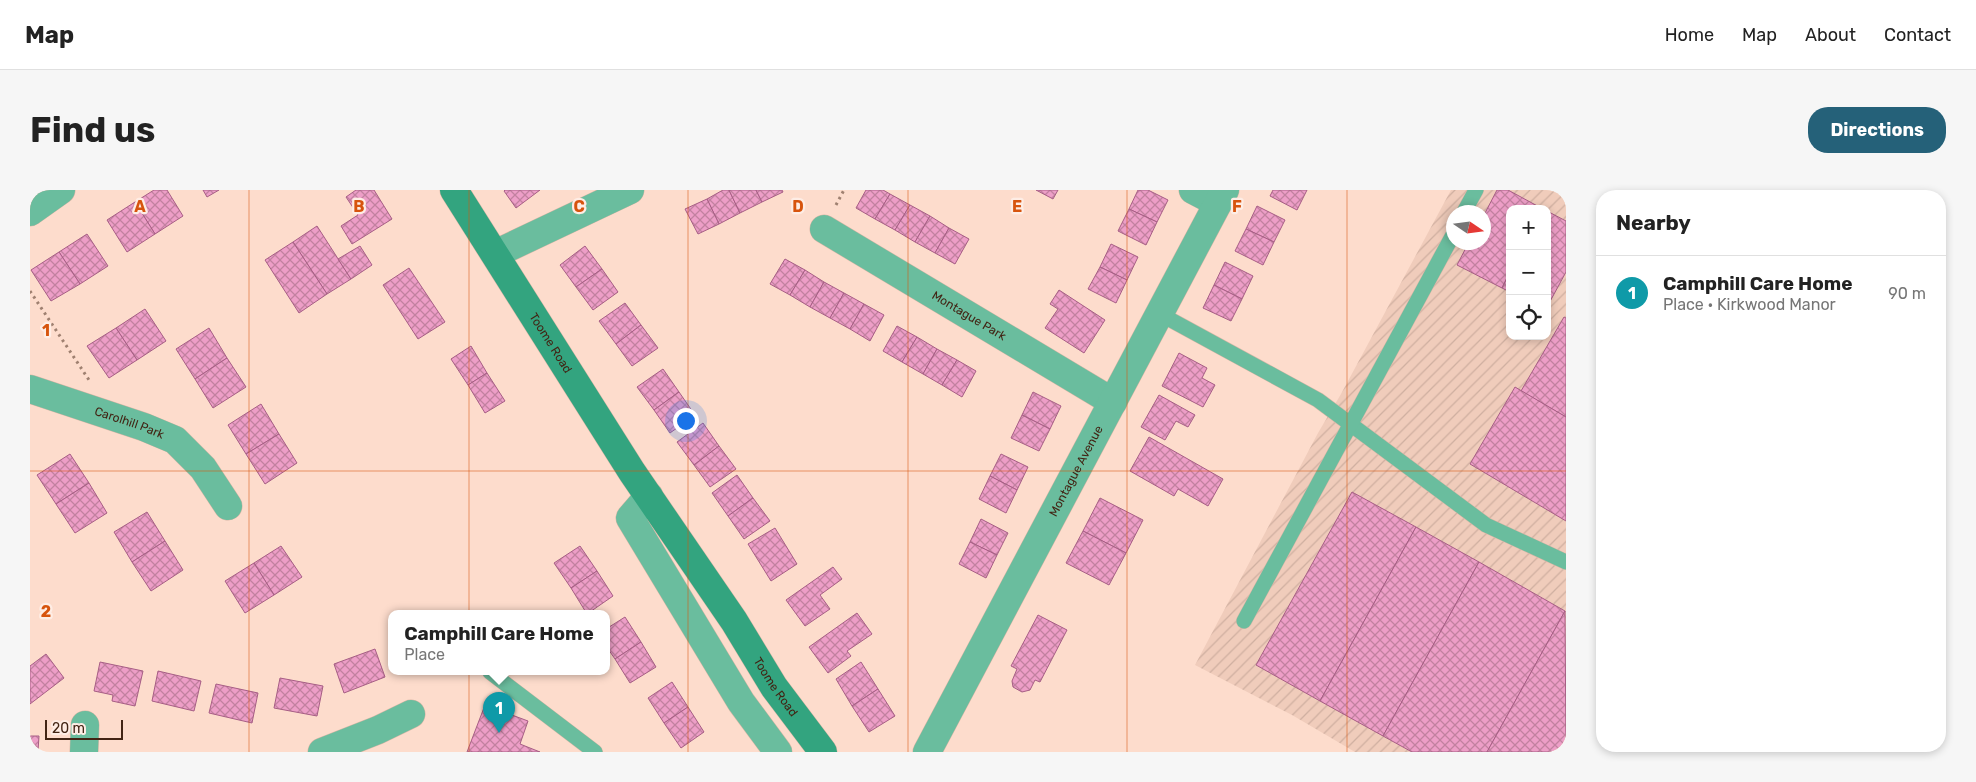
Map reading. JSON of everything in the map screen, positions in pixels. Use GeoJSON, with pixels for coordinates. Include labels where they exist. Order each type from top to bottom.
{"type":"FeatureCollection","features":[{"type":"Feature","properties":{"kind":"main road","name":"Toome Road"},"geometry":{"type":"LineString","coordinates":[[454,190],[649,496],[734,621],[774,687],[823,752]]}},
{"type":"Feature","properties":{"kind":"street"},"geometry":{"type":"LineString","coordinates":[[30,212],[61,190]]}},
{"type":"Feature","properties":{"kind":"street"},"geometry":{"type":"LineString","coordinates":[[495,254],[630,190]]}},
{"type":"Feature","properties":{"kind":"street"},"geometry":{"type":"LineString","coordinates":[[1193,190],[1221,197]]}},
{"type":"Feature","properties":{"kind":"street","name":"Montague Avenue"},"geometry":{"type":"LineString","coordinates":[[927,752],[1221,197]]}},
{"type":"Feature","properties":{"kind":"street","name":"Montague Park"},"geometry":{"type":"LineString","coordinates":[[824,229],[1113,402]]}},
{"type":"Feature","properties":{"kind":"street","name":"Carolhill Park"},"geometry":{"type":"LineString","coordinates":[[30,389],[109,415],[176,440],[202,468],[228,506]]}},
{"type":"Feature","properties":{"kind":"street"},"geometry":{"type":"LineString","coordinates":[[649,496],[630,518],[741,702],[778,752]]}},
{"type":"Feature","properties":{"kind":"street"},"geometry":{"type":"LineString","coordinates":[[322,752],[382,741],[411,714]]}},
{"type":"Feature","properties":{"kind":"street"},"geometry":{"type":"LineString","coordinates":[[84,752],[85,725]]}},
{"type":"Feature","properties":{"kind":"lane"},"geometry":{"type":"LineString","coordinates":[[1468,205],[1476,190]]}},
{"type":"Feature","properties":{"kind":"lane"},"geometry":{"type":"LineString","coordinates":[[1244,621],[1446,247]]}},
{"type":"Feature","properties":{"kind":"lane"},"geometry":{"type":"LineString","coordinates":[[1160,314],[1318,400],[1486,525],[1566,562]]}},
{"type":"Feature","properties":{"kind":"lane"},"geometry":{"type":"LineString","coordinates":[[494,675],[595,752]]}},
{"type":"Feature","properties":{"kind":"path"},"geometry":{"type":"LineString","coordinates":[[30,291],[103,401],[109,415]]}},
{"type":"Feature","properties":{"kind":"shaded area"},"geometry":{"type":"Polygon","coordinates":[[[1451,190],[1566,190],[1566,752],[1355,752],[1292,715],[1195,665],[1318,433],[1451,190]]]}},
{"type":"Feature","properties":{"kind":"building"},"geometry":{"type":"Polygon","coordinates":[[[154,190],[167,190],[183,216],[155,234],[135,202],[154,190]]]}},
{"type":"Feature","properties":{"kind":"building"},"geometry":{"type":"Polygon","coordinates":[[[203,190],[219,190],[207,197],[203,190]]]}},
{"type":"Feature","properties":{"kind":"building"},"geometry":{"type":"Polygon","coordinates":[[[356,190],[374,190],[392,219],[352,244],[341,226],[358,215],[346,197],[356,190]]]}},
{"type":"Feature","properties":{"kind":"building"},"geometry":{"type":"Polygon","coordinates":[[[505,190],[540,190],[516,208],[504,191],[505,190]]]}},
{"type":"Feature","properties":{"kind":"building"},"geometry":{"type":"Polygon","coordinates":[[[723,190],[729,190],[740,213],[719,224],[707,199],[723,190]]]}},
{"type":"Feature","properties":{"kind":"building"},"geometry":{"type":"Polygon","coordinates":[[[729,190],[756,190],[762,202],[740,213],[729,190]]]}},
{"type":"Feature","properties":{"kind":"building"},"geometry":{"type":"Polygon","coordinates":[[[756,190],[782,190],[783,192],[762,202],[756,190]]]}},
{"type":"Feature","properties":{"kind":"building"},"geometry":{"type":"Polygon","coordinates":[[[866,190],[883,190],[890,194],[875,219],[856,208],[866,190]]]}},
{"type":"Feature","properties":{"kind":"building"},"geometry":{"type":"Polygon","coordinates":[[[1036,190],[1058,190],[1053,199],[1036,190]]]}},
{"type":"Feature","properties":{"kind":"building"},"geometry":{"type":"Polygon","coordinates":[[[1138,190],[1148,190],[1168,200],[1157,222],[1129,209],[1138,190]]]}},
{"type":"Feature","properties":{"kind":"building"},"geometry":{"type":"Polygon","coordinates":[[[1273,190],[1307,190],[1297,210],[1270,196],[1273,190]]]}},
{"type":"Feature","properties":{"kind":"building"},"geometry":{"type":"Polygon","coordinates":[[[1497,190],[1508,190],[1536,205],[1506,205],[1506,280],[1502,288],[1457,265],[1465,250],[1491,250],[1491,205],[1489,205],[1497,190]]]}},
{"type":"Feature","properties":{"kind":"building"},"geometry":{"type":"Polygon","coordinates":[[[890,194],[910,205],[895,230],[875,219],[890,194]]]}},
{"type":"Feature","properties":{"kind":"building"},"geometry":{"type":"Polygon","coordinates":[[[707,199],[719,224],[698,234],[685,209],[707,199]]]}},
{"type":"Feature","properties":{"kind":"building"},"geometry":{"type":"Polygon","coordinates":[[[135,202],[155,234],[127,252],[107,220],[135,202]]]}},
{"type":"Feature","properties":{"kind":"building"},"geometry":{"type":"Polygon","coordinates":[[[910,205],[930,216],[915,242],[895,230],[910,205]]]}},
{"type":"Feature","properties":{"kind":"building"},"geometry":{"type":"Polygon","coordinates":[[[1257,206],[1285,220],[1274,242],[1246,229],[1257,206]]]}},
{"type":"Feature","properties":{"kind":"building"},"geometry":{"type":"Polygon","coordinates":[[[1129,209],[1157,222],[1146,245],[1118,231],[1129,209]]]}},
{"type":"Feature","properties":{"kind":"building"},"geometry":{"type":"Polygon","coordinates":[[[1551,213],[1566,221],[1566,272],[1551,300],[1551,213]]]}},
{"type":"Feature","properties":{"kind":"building"},"geometry":{"type":"Polygon","coordinates":[[[930,216],[949,228],[935,253],[915,242],[930,216]]]}},
{"type":"Feature","properties":{"kind":"building"},"geometry":{"type":"Polygon","coordinates":[[[317,226],[351,279],[327,294],[293,242],[317,226]]]}},
{"type":"Feature","properties":{"kind":"building"},"geometry":{"type":"Polygon","coordinates":[[[949,228],[969,239],[955,264],[935,253],[949,228]]]}},
{"type":"Feature","properties":{"kind":"building"},"geometry":{"type":"Polygon","coordinates":[[[1246,229],[1274,242],[1263,265],[1235,251],[1246,229]]]}},
{"type":"Feature","properties":{"kind":"building"},"geometry":{"type":"Polygon","coordinates":[[[87,234],[108,266],[80,284],[59,252],[87,234]]]}},
{"type":"Feature","properties":{"kind":"building"},"geometry":{"type":"Polygon","coordinates":[[[293,242],[327,294],[299,313],[265,260],[293,242]]]}},
{"type":"Feature","properties":{"kind":"building"},"geometry":{"type":"Polygon","coordinates":[[[1111,244],[1138,257],[1127,280],[1100,267],[1111,244]]]}},
{"type":"Feature","properties":{"kind":"building"},"geometry":{"type":"Polygon","coordinates":[[[360,246],[372,265],[351,279],[338,259],[360,246]]]}},
{"type":"Feature","properties":{"kind":"building"},"geometry":{"type":"Polygon","coordinates":[[[585,246],[602,269],[576,287],[560,265],[585,246]]]}},
{"type":"Feature","properties":{"kind":"building"},"geometry":{"type":"Polygon","coordinates":[[[59,252],[80,284],[51,301],[31,270],[59,252]]]}},
{"type":"Feature","properties":{"kind":"building"},"geometry":{"type":"Polygon","coordinates":[[[785,259],[805,270],[790,295],[770,284],[785,259]]]}},
{"type":"Feature","properties":{"kind":"building"},"geometry":{"type":"Polygon","coordinates":[[[1225,262],[1253,276],[1242,299],[1214,285],[1225,262]]]}},
{"type":"Feature","properties":{"kind":"building"},"geometry":{"type":"Polygon","coordinates":[[[1100,267],[1127,280],[1116,303],[1088,289],[1100,267]]]}},
{"type":"Feature","properties":{"kind":"building"},"geometry":{"type":"Polygon","coordinates":[[[409,268],[445,322],[418,339],[383,285],[409,268]]]}},
{"type":"Feature","properties":{"kind":"building"},"geometry":{"type":"Polygon","coordinates":[[[602,269],[618,292],[593,310],[576,287],[602,269]]]}},
{"type":"Feature","properties":{"kind":"building"},"geometry":{"type":"Polygon","coordinates":[[[805,270],[824,282],[810,307],[790,295],[805,270]]]}},
{"type":"Feature","properties":{"kind":"building"},"geometry":{"type":"Polygon","coordinates":[[[1506,280],[1506,290],[1502,288],[1506,280]]]}},
{"type":"Feature","properties":{"kind":"building"},"geometry":{"type":"Polygon","coordinates":[[[824,282],[844,293],[830,318],[810,307],[824,282]]]}},
{"type":"Feature","properties":{"kind":"building"},"geometry":{"type":"Polygon","coordinates":[[[1214,285],[1242,299],[1231,321],[1203,308],[1214,285]]]}},
{"type":"Feature","properties":{"kind":"building"},"geometry":{"type":"Polygon","coordinates":[[[1059,290],[1105,320],[1084,353],[1045,328],[1058,309],[1050,304],[1059,290]]]}},
{"type":"Feature","properties":{"kind":"building"},"geometry":{"type":"Polygon","coordinates":[[[844,293],[864,304],[850,329],[830,318],[844,293]]]}},
{"type":"Feature","properties":{"kind":"building"},"geometry":{"type":"Polygon","coordinates":[[[625,303],[641,325],[616,344],[599,321],[625,303]]]}},
{"type":"Feature","properties":{"kind":"building"},"geometry":{"type":"Polygon","coordinates":[[[864,304],[884,315],[870,341],[850,329],[864,304]]]}},
{"type":"Feature","properties":{"kind":"building"},"geometry":{"type":"Polygon","coordinates":[[[145,309],[166,341],[137,360],[116,328],[145,309]]]}},
{"type":"Feature","properties":{"kind":"building"},"geometry":{"type":"Polygon","coordinates":[[[1564,317],[1566,318],[1566,417],[1521,391],[1564,317]]]}},
{"type":"Feature","properties":{"kind":"building"},"geometry":{"type":"Polygon","coordinates":[[[641,325],[658,348],[632,366],[616,344],[641,325]]]}},
{"type":"Feature","properties":{"kind":"building"},"geometry":{"type":"Polygon","coordinates":[[[897,326],[917,337],[902,362],[883,351],[897,326]]]}},
{"type":"Feature","properties":{"kind":"building"},"geometry":{"type":"Polygon","coordinates":[[[116,328],[137,360],[109,378],[87,346],[116,328]]]}},
{"type":"Feature","properties":{"kind":"building"},"geometry":{"type":"Polygon","coordinates":[[[209,328],[227,358],[195,379],[176,349],[209,328]]]}},
{"type":"Feature","properties":{"kind":"building"},"geometry":{"type":"Polygon","coordinates":[[[917,337],[937,349],[923,374],[902,362],[917,337]]]}},
{"type":"Feature","properties":{"kind":"building"},"geometry":{"type":"Polygon","coordinates":[[[471,346],[487,373],[468,385],[451,359],[471,346]]]}},
{"type":"Feature","properties":{"kind":"building"},"geometry":{"type":"Polygon","coordinates":[[[937,349],[957,360],[942,385],[923,374],[937,349]]]}},
{"type":"Feature","properties":{"kind":"building"},"geometry":{"type":"Polygon","coordinates":[[[1179,353],[1207,368],[1202,378],[1215,385],[1203,407],[1162,386],[1179,353]]]}},
{"type":"Feature","properties":{"kind":"building"},"geometry":{"type":"Polygon","coordinates":[[[227,358],[246,387],[213,408],[195,379],[227,358]]]}},
{"type":"Feature","properties":{"kind":"building"},"geometry":{"type":"Polygon","coordinates":[[[957,360],[976,371],[962,397],[942,385],[957,360]]]}},
{"type":"Feature","properties":{"kind":"building"},"geometry":{"type":"Polygon","coordinates":[[[663,369],[679,392],[654,410],[637,387],[663,369]]]}},
{"type":"Feature","properties":{"kind":"building"},"geometry":{"type":"Polygon","coordinates":[[[487,373],[505,401],[485,413],[468,385],[487,373]]]}},
{"type":"Feature","properties":{"kind":"building"},"geometry":{"type":"Polygon","coordinates":[[[1515,387],[1566,417],[1566,521],[1470,464],[1515,387]]]}},
{"type":"Feature","properties":{"kind":"building"},"geometry":{"type":"Polygon","coordinates":[[[679,392],[695,415],[670,433],[654,410],[679,392]]]}},
{"type":"Feature","properties":{"kind":"building"},"geometry":{"type":"Polygon","coordinates":[[[1033,392],[1061,406],[1050,429],[1022,415],[1033,392]]]}},
{"type":"Feature","properties":{"kind":"building"},"geometry":{"type":"Polygon","coordinates":[[[1159,395],[1195,415],[1188,427],[1176,421],[1165,440],[1141,427],[1159,395]]]}},
{"type":"Feature","properties":{"kind":"building"},"geometry":{"type":"Polygon","coordinates":[[[261,404],[279,434],[246,454],[228,425],[261,404]]]}},
{"type":"Feature","properties":{"kind":"building"},"geometry":{"type":"Polygon","coordinates":[[[1022,415],[1050,429],[1039,451],[1011,438],[1022,415]]]}},
{"type":"Feature","properties":{"kind":"building"},"geometry":{"type":"Polygon","coordinates":[[[703,423],[719,446],[694,465],[677,442],[703,423]]]}},
{"type":"Feature","properties":{"kind":"building"},"geometry":{"type":"Polygon","coordinates":[[[279,434],[297,463],[265,484],[246,454],[279,434]]]}},
{"type":"Feature","properties":{"kind":"building"},"geometry":{"type":"Polygon","coordinates":[[[1149,437],[1223,479],[1208,506],[1178,489],[1174,496],[1130,471],[1149,437]]]}},
{"type":"Feature","properties":{"kind":"building"},"geometry":{"type":"Polygon","coordinates":[[[719,446],[736,469],[710,487],[694,465],[719,446]]]}},
{"type":"Feature","properties":{"kind":"building"},"geometry":{"type":"Polygon","coordinates":[[[70,454],[89,483],[56,504],[37,475],[70,454]]]}},
{"type":"Feature","properties":{"kind":"building"},"geometry":{"type":"Polygon","coordinates":[[[1001,454],[1028,467],[1017,490],[990,476],[1001,454]]]}},
{"type":"Feature","properties":{"kind":"building"},"geometry":{"type":"Polygon","coordinates":[[[737,475],[753,498],[728,516],[712,493],[737,475]]]}},
{"type":"Feature","properties":{"kind":"building"},"geometry":{"type":"Polygon","coordinates":[[[990,476],[1017,490],[1006,513],[979,499],[990,476]]]}},
{"type":"Feature","properties":{"kind":"building"},"geometry":{"type":"Polygon","coordinates":[[[89,483],[107,513],[75,533],[56,504],[89,483]]]}},
{"type":"Feature","properties":{"kind":"building"},"geometry":{"type":"Polygon","coordinates":[[[1352,492],[1416,527],[1320,701],[1256,665],[1352,492]]]}},
{"type":"Feature","properties":{"kind":"building"},"geometry":{"type":"Polygon","coordinates":[[[753,498],[770,521],[744,539],[728,516],[753,498]]]}},
{"type":"Feature","properties":{"kind":"building"},"geometry":{"type":"Polygon","coordinates":[[[1100,498],[1143,520],[1126,553],[1083,531],[1100,498]]]}},
{"type":"Feature","properties":{"kind":"building"},"geometry":{"type":"Polygon","coordinates":[[[147,512],[165,541],[132,562],[114,532],[147,512]]]}},
{"type":"Feature","properties":{"kind":"building"},"geometry":{"type":"Polygon","coordinates":[[[981,519],[1008,533],[997,555],[970,542],[981,519]]]}},
{"type":"Feature","properties":{"kind":"building"},"geometry":{"type":"Polygon","coordinates":[[[1416,527],[1479,562],[1383,736],[1320,701],[1416,527]]]}},
{"type":"Feature","properties":{"kind":"building"},"geometry":{"type":"Polygon","coordinates":[[[775,528],[797,564],[771,581],[748,544],[775,528]]]}},
{"type":"Feature","properties":{"kind":"building"},"geometry":{"type":"Polygon","coordinates":[[[1083,531],[1126,553],[1109,585],[1066,563],[1083,531]]]}},
{"type":"Feature","properties":{"kind":"building"},"geometry":{"type":"Polygon","coordinates":[[[165,541],[183,570],[151,591],[132,562],[165,541]]]}},
{"type":"Feature","properties":{"kind":"building"},"geometry":{"type":"Polygon","coordinates":[[[970,542],[997,555],[986,578],[959,564],[970,542]]]}},
{"type":"Feature","properties":{"kind":"building"},"geometry":{"type":"Polygon","coordinates":[[[281,546],[302,577],[274,595],[254,563],[281,546]]]}},
{"type":"Feature","properties":{"kind":"building"},"geometry":{"type":"Polygon","coordinates":[[[580,546],[597,571],[571,588],[554,563],[580,546]]]}},
{"type":"Feature","properties":{"kind":"building"},"geometry":{"type":"Polygon","coordinates":[[[1479,562],[1565,611],[1487,752],[1412,752],[1383,736],[1479,562]]]}},
{"type":"Feature","properties":{"kind":"building"},"geometry":{"type":"Polygon","coordinates":[[[254,563],[274,595],[245,613],[225,581],[254,563]]]}},
{"type":"Feature","properties":{"kind":"building"},"geometry":{"type":"Polygon","coordinates":[[[833,567],[842,579],[820,595],[830,609],[805,626],[786,600],[833,567]]]}},
{"type":"Feature","properties":{"kind":"building"},"geometry":{"type":"Polygon","coordinates":[[[597,571],[613,596],[593,610],[585,610],[571,588],[597,571]]]}},
{"type":"Feature","properties":{"kind":"building"},"geometry":{"type":"Polygon","coordinates":[[[1565,611],[1566,752],[1487,752],[1565,611]]]}},
{"type":"Feature","properties":{"kind":"building"},"geometry":{"type":"Polygon","coordinates":[[[857,613],[872,634],[847,651],[851,656],[828,673],[809,647],[857,613]]]}},
{"type":"Feature","properties":{"kind":"building"},"geometry":{"type":"Polygon","coordinates":[[[1038,615],[1067,630],[1040,682],[1035,680],[1030,690],[1022,692],[1013,687],[1012,681],[1017,669],[1011,666],[1038,615]]]}},
{"type":"Feature","properties":{"kind":"building"},"geometry":{"type":"Polygon","coordinates":[[[625,617],[641,642],[615,659],[610,652],[610,626],[625,617]]]}},
{"type":"Feature","properties":{"kind":"building"},"geometry":{"type":"Polygon","coordinates":[[[641,642],[656,667],[630,683],[615,659],[641,642]]]}},
{"type":"Feature","properties":{"kind":"building"},"geometry":{"type":"Polygon","coordinates":[[[375,649],[385,677],[344,693],[334,664],[375,649]]]}},
{"type":"Feature","properties":{"kind":"building"},"geometry":{"type":"Polygon","coordinates":[[[46,654],[64,678],[30,704],[30,666],[46,654]]]}},
{"type":"Feature","properties":{"kind":"building"},"geometry":{"type":"Polygon","coordinates":[[[100,662],[143,671],[135,706],[112,701],[113,695],[94,691],[100,662]]]}},
{"type":"Feature","properties":{"kind":"building"},"geometry":{"type":"Polygon","coordinates":[[[861,662],[878,689],[852,706],[836,679],[861,662]]]}},
{"type":"Feature","properties":{"kind":"building"},"geometry":{"type":"Polygon","coordinates":[[[158,671],[201,681],[194,711],[152,701],[158,671]]]}},
{"type":"Feature","properties":{"kind":"building"},"geometry":{"type":"Polygon","coordinates":[[[280,678],[323,686],[317,716],[274,708],[280,678]]]}},
{"type":"Feature","properties":{"kind":"building"},"geometry":{"type":"Polygon","coordinates":[[[672,682],[688,707],[664,723],[648,698],[672,682]]]}},
{"type":"Feature","properties":{"kind":"building"},"geometry":{"type":"Polygon","coordinates":[[[216,684],[258,693],[252,723],[209,713],[216,684]]]}},
{"type":"Feature","properties":{"kind":"building"},"geometry":{"type":"Polygon","coordinates":[[[878,689],[895,716],[869,732],[852,706],[878,689]]]}},
{"type":"Feature","properties":{"kind":"building"},"geometry":{"type":"Polygon","coordinates":[[[485,705],[528,721],[520,744],[540,752],[467,752],[485,705]]]}},
{"type":"Feature","properties":{"kind":"building"},"geometry":{"type":"Polygon","coordinates":[[[688,707],[704,732],[681,748],[664,723],[688,707]]]}},
{"type":"Feature","properties":{"kind":"building"},"geometry":{"type":"Polygon","coordinates":[[[30,736],[39,736],[38,751],[30,752],[30,736]]]}},
{"type":"Feature","properties":{"kind":"place","name":"Camphill Care Home"},"geometry":{"type":"Point","coordinates":[499,733]}}]}
